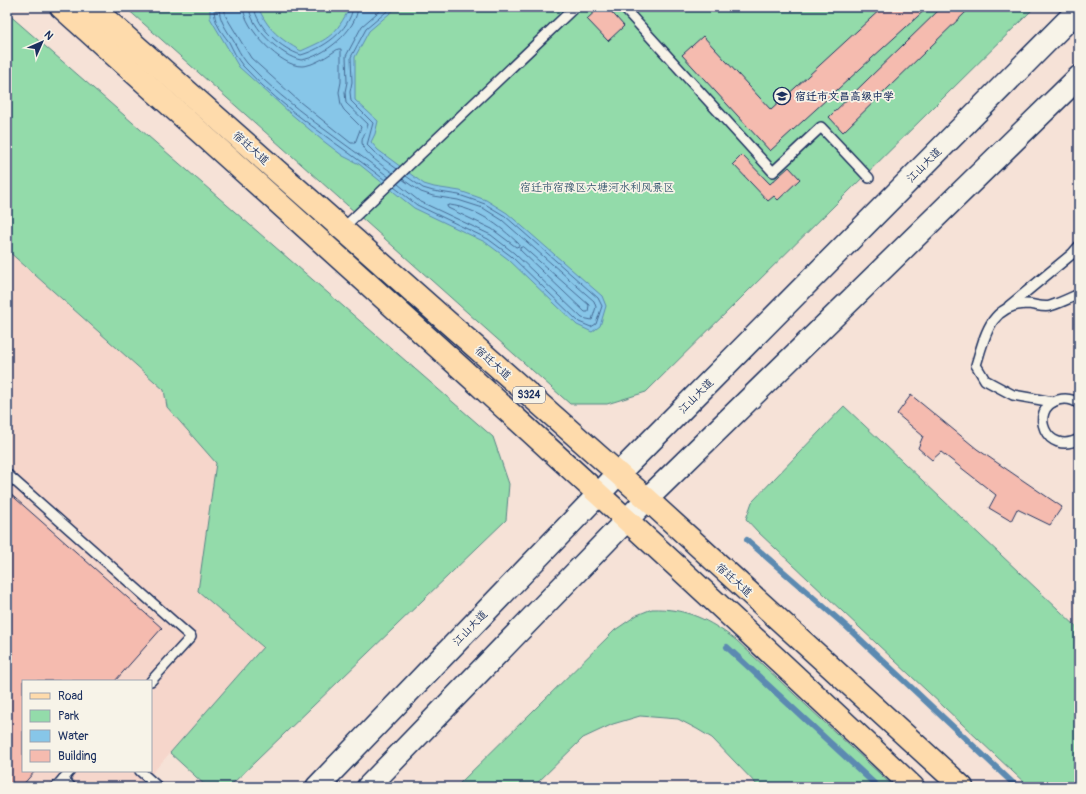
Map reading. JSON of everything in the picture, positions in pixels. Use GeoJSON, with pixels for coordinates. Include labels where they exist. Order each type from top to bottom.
{"type":"FeatureCollection","features":[{"type":"Feature","properties":{"kind":"main road","name":"宿迁大道"},"geometry":{"type":"LineString","coordinates":[[60,7],[647,499],[962,787]]}},
{"type":"Feature","properties":{"kind":"main road","name":"宿迁大道"},"geometry":{"type":"LineString","coordinates":[[92,7],[334,237],[627,520],[913,787]]}},
{"type":"Feature","properties":{"kind":"main road","name":"江山大道"},"geometry":{"type":"LineString","coordinates":[[317,787],[618,474],[1079,9]]}},
{"type":"Feature","properties":{"kind":"main road"},"geometry":{"type":"LineString","coordinates":[[368,787],[647,499],[1079,77]]}},
{"type":"Feature","properties":{"kind":"lane"},"geometry":{"type":"LineString","coordinates":[[334,237],[575,7]]}},
{"type":"Feature","properties":{"kind":"lane"},"geometry":{"type":"LineString","coordinates":[[623,7],[773,172],[821,127],[869,178]]}},
{"type":"Feature","properties":{"kind":"lane"},"geometry":{"type":"LineString","coordinates":[[1079,246],[1072,254],[995,316],[983,343],[976,364],[985,380],[1014,394],[1053,402],[1068,399],[1079,404]]}},
{"type":"Feature","properties":{"kind":"lane"},"geometry":{"type":"LineString","coordinates":[[1008,307],[1026,304],[1049,307],[1079,294]]}},
{"type":"Feature","properties":{"kind":"lane"},"geometry":{"type":"LineString","coordinates":[[1053,402],[1044,413],[1043,420],[1047,434],[1052,439],[1065,444],[1079,439]]}},
{"type":"Feature","properties":{"kind":"lane"},"geometry":{"type":"LineString","coordinates":[[7,474],[191,637],[152,680]]}},
{"type":"Feature","properties":{"kind":"lane"},"geometry":{"type":"LineString","coordinates":[[56,787],[69,772]]}},
{"type":"Feature","properties":{"kind":"lane"},"geometry":{"type":"LineString","coordinates":[[141,772],[158,787]]}},
{"type":"Feature","properties":{"kind":"lane"},"geometry":{"type":"LineString","coordinates":[[63,779],[71,787]]}},
{"type":"Feature","properties":{"kind":"shaded area"},"geometry":{"type":"Polygon","coordinates":[[[7,250],[164,390],[167,407],[216,463],[198,591],[263,647],[140,787],[7,787],[7,250]]]}},
{"type":"Feature","properties":{"kind":"green space","name":"宿迁市宿豫区六塘河水利风景区"},"geometry":{"type":"Polygon","coordinates":[[[125,7],[1035,7],[646,392],[607,404],[570,404],[125,7]]]}},
{"type":"Feature","properties":{"kind":"green space"},"geometry":{"type":"Polygon","coordinates":[[[7,13],[493,437],[509,484],[506,520],[229,787],[207,787],[170,753],[263,647],[198,591],[216,463],[167,407],[164,390],[7,250],[7,13]]]}},
{"type":"Feature","properties":{"kind":"green space"},"geometry":{"type":"Polygon","coordinates":[[[844,406],[1079,629],[1079,787],[1029,787],[746,519],[752,502],[844,406]]]}},
{"type":"Feature","properties":{"kind":"green space"},"geometry":{"type":"Polygon","coordinates":[[[652,609],[665,609],[687,613],[707,621],[736,640],[894,787],[759,787],[712,738],[697,729],[678,719],[640,716],[613,724],[583,738],[533,787],[456,787],[615,630],[637,615],[652,609]]]}},
{"type":"Feature","properties":{"kind":"water"},"geometry":{"type":"Polygon","coordinates":[[[210,7],[258,7],[270,28],[281,38],[301,51],[319,43],[331,35],[336,30],[350,7],[401,7],[396,8],[369,31],[355,57],[355,100],[378,121],[375,134],[371,142],[378,150],[424,184],[460,191],[486,200],[507,213],[602,296],[606,306],[600,326],[592,332],[577,325],[508,259],[485,242],[414,208],[359,164],[343,156],[322,140],[239,67],[210,18],[210,7]]]}},
{"type":"Feature","properties":{"kind":"building"},"geometry":{"type":"Polygon","coordinates":[[[600,7],[607,7],[624,26],[608,41],[587,19],[600,7]]]}},
{"type":"Feature","properties":{"kind":"building"},"geometry":{"type":"Polygon","coordinates":[[[883,7],[928,7],[770,151],[682,55],[703,36],[771,110],[883,7]]]}},
{"type":"Feature","properties":{"kind":"building"},"geometry":{"type":"Polygon","coordinates":[[[942,7],[967,7],[969,9],[843,132],[829,117],[942,7]]]}},
{"type":"Feature","properties":{"kind":"building"},"geometry":{"type":"Polygon","coordinates":[[[742,155],[770,184],[789,167],[800,179],[778,200],[774,196],[768,201],[733,164],[742,155]]]}},
{"type":"Feature","properties":{"kind":"building"},"geometry":{"type":"Polygon","coordinates":[[[911,395],[977,449],[1062,507],[1050,525],[1017,509],[1011,521],[989,508],[996,495],[941,452],[932,460],[918,448],[923,436],[897,414],[911,395]]]}},
{"type":"Feature","properties":{"kind":"building"},"geometry":{"type":"Polygon","coordinates":[[[7,491],[162,628],[116,680],[22,680],[22,772],[34,772],[21,787],[7,787],[7,491]]]}},
{"type":"Feature","properties":{"kind":"waterway"},"geometry":{"type":"LineString","coordinates":[[747,540],[847,627],[1017,787]]}},
{"type":"Feature","properties":{"kind":"waterway"},"geometry":{"type":"LineString","coordinates":[[727,647],[878,787]]}},
{"type":"Feature","properties":{"kind":"place","name":"宿迁市文昌高级中学"},"geometry":{"type":"Point","coordinates":[782,96]}}]}
